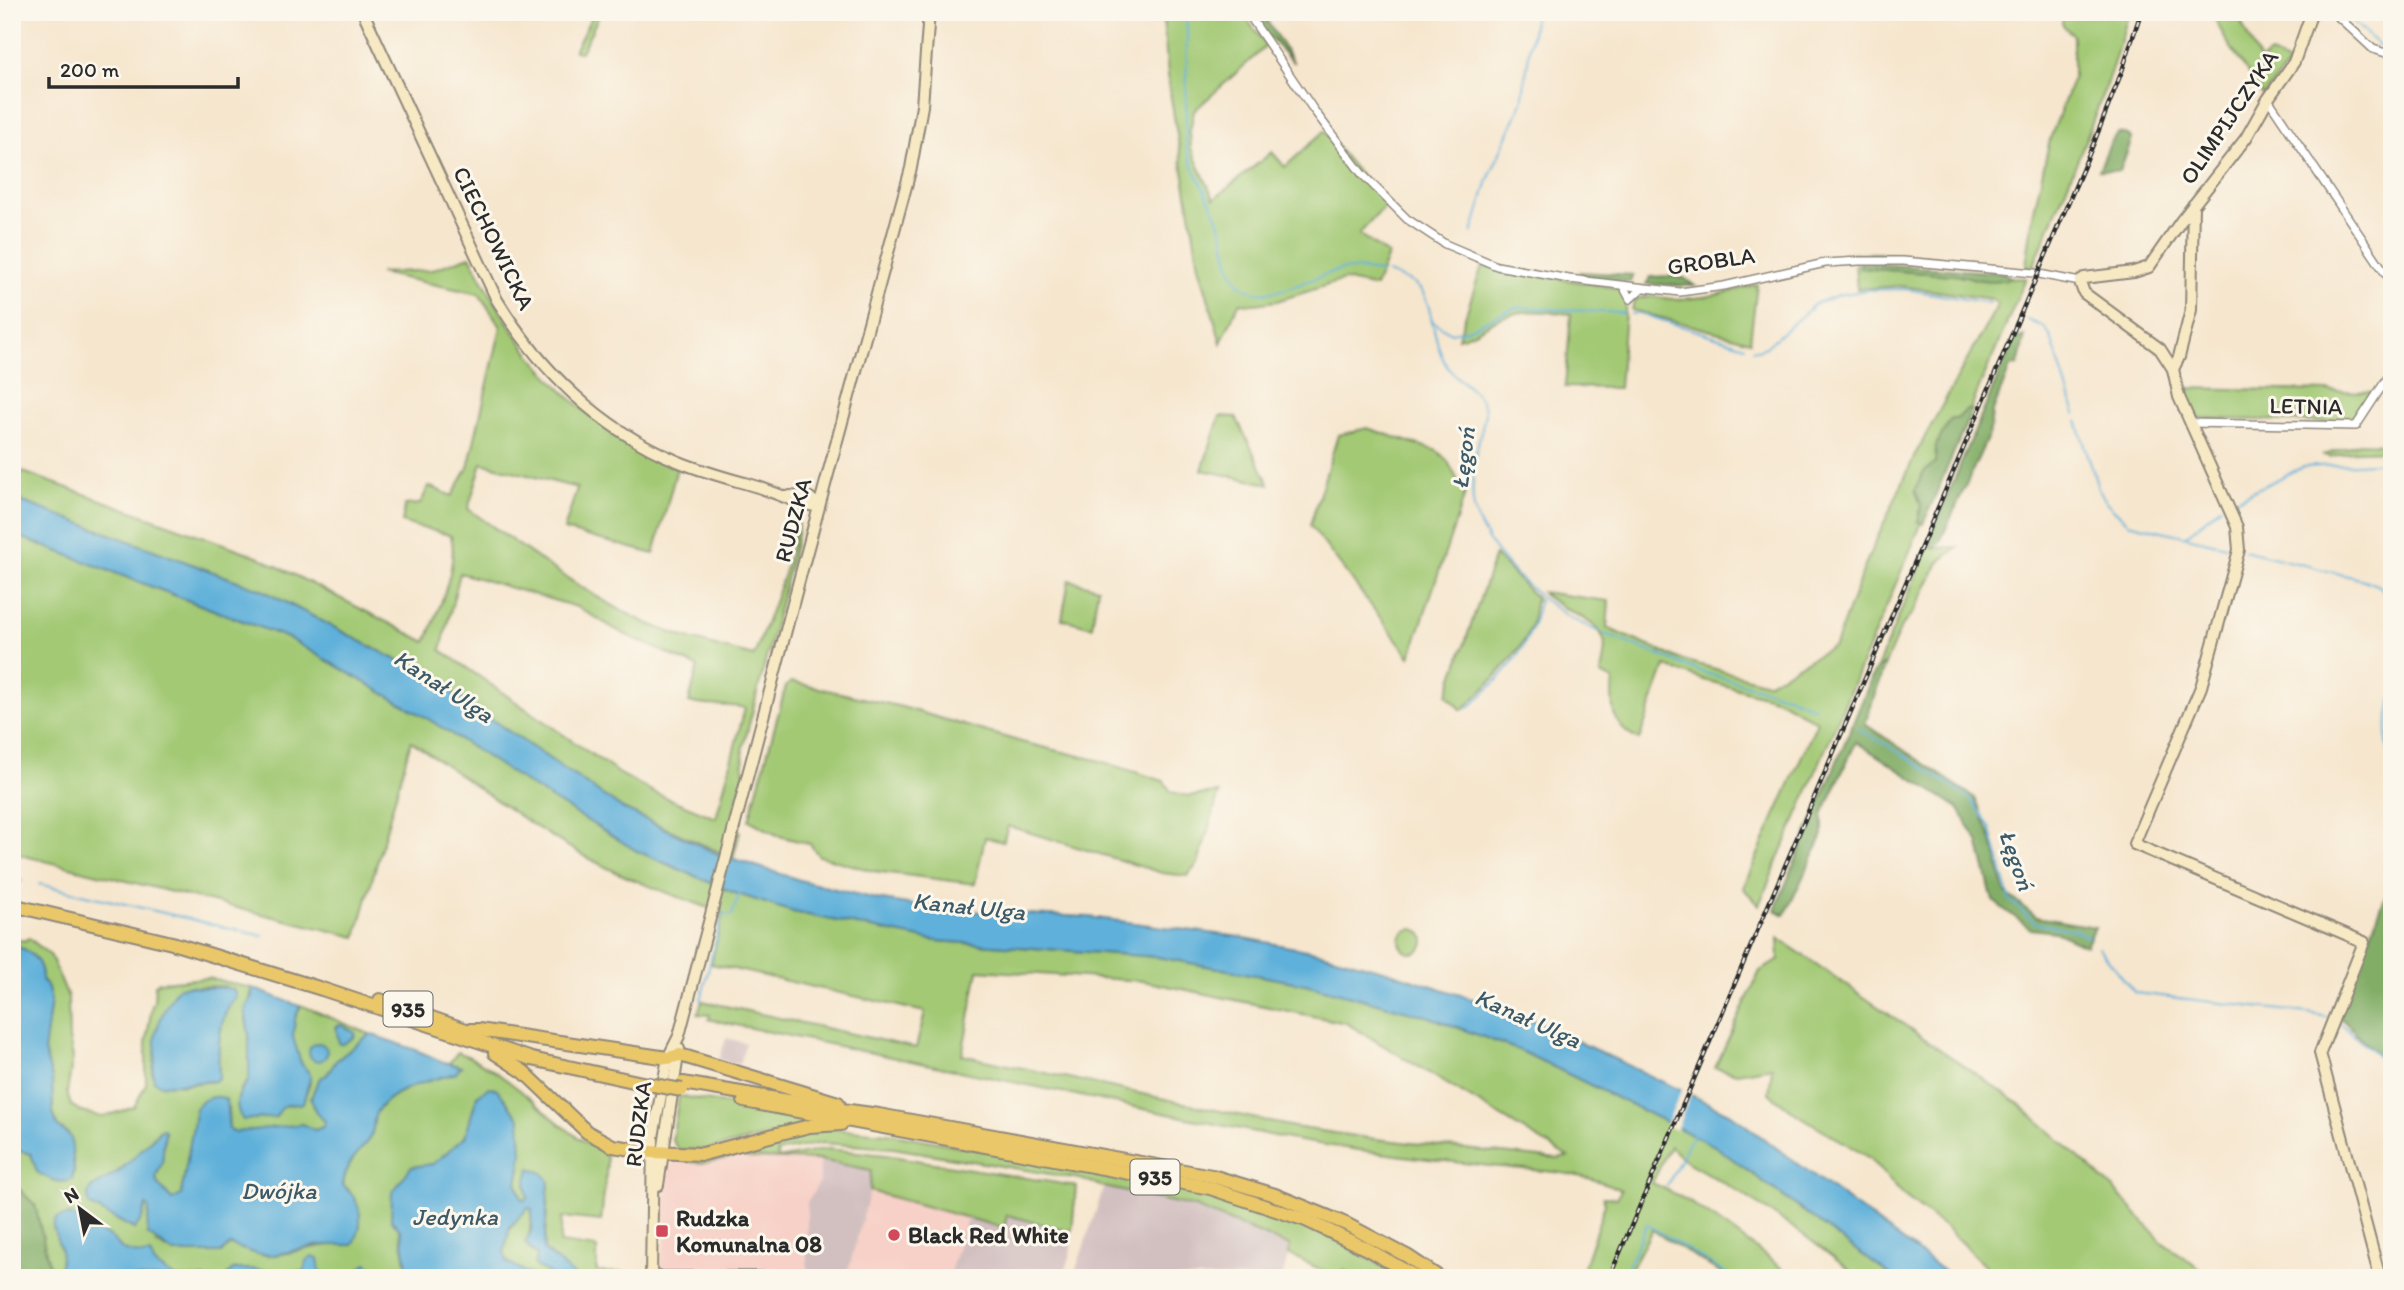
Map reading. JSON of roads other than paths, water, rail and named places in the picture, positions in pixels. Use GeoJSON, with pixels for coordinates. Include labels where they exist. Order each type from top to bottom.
{"type":"FeatureCollection","features":[{"type":"Feature","properties":{"kind":"main road","name":"CIECHOWICKA"},"geometry":{"type":"LineString","coordinates":[[363,12],[488,281],[516,329],[555,377],[584,405],[628,437],[677,462],[801,500]]}},
{"type":"Feature","properties":{"kind":"main road","name":"RUDZKA"},"geometry":{"type":"LineString","coordinates":[[651,1276],[657,1153],[656,1114],[914,154],[922,106],[929,12]]}},
{"type":"Feature","properties":{"kind":"main road","name":"OLIMPIJCZYKA"},"geometry":{"type":"LineString","coordinates":[[2080,282],[2084,278],[2134,272],[2149,267],[2246,138],[2268,99],[2294,62],[2312,12]]}},
{"type":"Feature","properties":{"kind":"main road","name":"OLIMPIJCZYKA"},"geometry":{"type":"LineString","coordinates":[[2173,369],[2179,357],[2191,310],[2193,205]]}},
{"type":"Feature","properties":{"kind":"main road"},"geometry":{"type":"LineString","coordinates":[[2080,282],[2084,293],[2160,349],[2173,369],[2179,397],[2236,527],[2239,550],[2201,687],[2134,844],[2364,942],[2320,1048],[2320,1058],[2380,1278]]}},
{"type":"Feature","properties":{"kind":"main road"},"geometry":{"type":"LineString","coordinates":[[801,500],[826,479]]}},
{"type":"Feature","properties":{"kind":"main road"},"geometry":{"type":"LineString","coordinates":[[801,500],[810,498],[818,506]]}},
{"type":"Feature","properties":{"kind":"main road"},"geometry":{"type":"LineString","coordinates":[[801,500],[812,529]]}},
{"type":"Feature","properties":{"kind":"main road","name":"935"},"geometry":{"type":"LineString","coordinates":[[12,905],[270,964],[532,1059],[878,1121],[1212,1176],[1275,1195],[1346,1224],[1407,1256],[1440,1278]]}},
{"type":"Feature","properties":{"kind":"main road"},"geometry":{"type":"LineString","coordinates":[[461,1033],[479,1030],[673,1057],[878,1121]]}},
{"type":"Feature","properties":{"kind":"main road"},"geometry":{"type":"LineString","coordinates":[[461,1033],[524,1072],[580,1126],[600,1141],[613,1146],[657,1153],[703,1154],[810,1126],[878,1121]]}},
{"type":"Feature","properties":{"kind":"main road","name":"935"},"geometry":{"type":"LineString","coordinates":[[878,1121],[1210,1188],[1306,1220],[1367,1249],[1418,1278]]}},
{"type":"Feature","properties":{"kind":"street","name":"GROBLA"},"geometry":{"type":"LineString","coordinates":[[1247,12],[1313,109],[1362,174],[1407,219],[1445,244],[1497,266],[1680,292],[1724,286],[1825,263],[1860,261],[1903,261],[2016,272],[2080,282]]}},
{"type":"Feature","properties":{"kind":"street"},"geometry":{"type":"LineString","coordinates":[[2333,12],[2373,49],[2392,55]]}},
{"type":"Feature","properties":{"kind":"street"},"geometry":{"type":"LineString","coordinates":[[2268,99],[2392,283]]}},
{"type":"Feature","properties":{"kind":"street"},"geometry":{"type":"LineString","coordinates":[[1623,286],[1630,299],[1642,288]]}},
{"type":"Feature","properties":{"kind":"street","name":"LETNIA"},"geometry":{"type":"LineString","coordinates":[[2190,423],[2356,426],[2392,371]]}},
{"type":"Feature","properties":{"kind":"street"},"geometry":{"type":"LineString","coordinates":[[651,1276],[766,1275],[810,1278]]}},
{"type":"Feature","properties":{"kind":"water","name":"Kanał Ulga"},"geometry":{"type":"Polygon","coordinates":[[[12,498],[262,590],[426,675],[623,809],[718,854],[803,881],[876,899],[945,910],[1089,917],[1240,937],[1321,953],[1387,971],[1524,1016],[1729,1113],[1953,1278],[1894,1278],[1715,1146],[1521,1051],[1427,1016],[1305,984],[1157,957],[936,941],[793,912],[732,892],[637,851],[430,720],[288,638],[12,534],[12,498]]]}},
{"type":"Feature","properties":{"kind":"water"},"geometry":{"type":"Polygon","coordinates":[[[12,944],[30,953],[38,962],[51,1000],[44,1051],[52,1078],[53,1112],[57,1126],[71,1137],[74,1169],[72,1180],[54,1180],[37,1172],[31,1154],[20,1151],[14,1159],[12,1172],[12,944]]]}},
{"type":"Feature","properties":{"kind":"water"},"geometry":{"type":"Polygon","coordinates":[[[179,987],[229,988],[234,990],[236,996],[222,1024],[219,1077],[215,1081],[161,1085],[154,1081],[153,1075],[156,1031],[175,992],[179,987]]]}},
{"type":"Feature","properties":{"kind":"water"},"geometry":{"type":"Polygon","coordinates":[[[252,988],[300,1006],[293,1037],[301,1063],[310,1074],[310,1079],[303,1103],[285,1106],[276,1117],[243,1120],[237,1104],[239,1094],[249,1080],[249,1035],[245,1010],[252,996],[252,988]]]}},
{"type":"Feature","properties":{"kind":"water"},"geometry":{"type":"Polygon","coordinates":[[[342,1025],[355,1033],[354,1037],[339,1044],[336,1026],[342,1025]]]}},
{"type":"Feature","properties":{"kind":"water","name":"Dwójka"},"geometry":{"type":"Polygon","coordinates":[[[370,1034],[461,1067],[456,1073],[424,1082],[393,1096],[377,1111],[372,1134],[350,1164],[343,1185],[354,1198],[360,1213],[359,1229],[353,1245],[320,1245],[274,1255],[257,1254],[230,1245],[221,1253],[174,1253],[147,1234],[149,1208],[146,1205],[142,1219],[134,1229],[89,1205],[88,1194],[91,1188],[121,1170],[162,1129],[165,1130],[162,1163],[156,1176],[157,1183],[172,1200],[181,1195],[196,1108],[209,1098],[226,1099],[229,1129],[236,1132],[302,1124],[315,1130],[323,1127],[325,1121],[316,1113],[311,1098],[316,1085],[336,1061],[370,1034]]]}},
{"type":"Feature","properties":{"kind":"water"},"geometry":{"type":"Polygon","coordinates":[[[318,1043],[324,1046],[327,1052],[324,1058],[318,1061],[312,1058],[309,1052],[312,1046],[318,1043]]]}},
{"type":"Feature","properties":{"kind":"water","name":"Jedynka"},"geometry":{"type":"Polygon","coordinates":[[[489,1087],[497,1089],[520,1119],[522,1154],[517,1184],[522,1200],[528,1199],[526,1183],[530,1168],[543,1173],[549,1181],[544,1250],[577,1278],[555,1278],[535,1265],[537,1255],[525,1243],[531,1231],[532,1209],[528,1208],[510,1227],[504,1253],[507,1262],[537,1278],[409,1278],[401,1231],[391,1220],[392,1193],[411,1167],[433,1164],[465,1137],[477,1096],[489,1087]]]}},
{"type":"Feature","properties":{"kind":"water"},"geometry":{"type":"Polygon","coordinates":[[[71,1215],[113,1239],[123,1250],[141,1255],[150,1254],[155,1264],[175,1278],[58,1278],[55,1270],[60,1266],[61,1251],[53,1227],[56,1218],[71,1215]]]}},
{"type":"Feature","properties":{"kind":"water"},"geometry":{"type":"Polygon","coordinates":[[[312,1256],[318,1258],[320,1272],[351,1273],[367,1263],[377,1270],[377,1278],[225,1278],[233,1270],[239,1269],[304,1272],[306,1261],[312,1256]]]}},
{"type":"Feature","properties":{"kind":"waterway","name":"Łęgoń"},"geometry":{"type":"LineString","coordinates":[[1185,12],[1186,144],[1193,166],[1217,216],[1236,279],[1245,288],[1270,292],[1339,270],[1382,272]]}},
{"type":"Feature","properties":{"kind":"waterway"},"geometry":{"type":"LineString","coordinates":[[1472,233],[1488,180],[1522,102],[1535,12]]}},
{"type":"Feature","properties":{"kind":"waterway"},"geometry":{"type":"LineString","coordinates":[[2343,12],[2378,45],[2392,50]]}},
{"type":"Feature","properties":{"kind":"waterway","name":"Łęgoń"},"geometry":{"type":"LineString","coordinates":[[1387,273],[1409,281],[1420,289],[1428,305],[1443,360],[1484,406],[1473,479],[1473,502],[1485,534],[1509,566],[1538,594],[1552,606],[1599,632]]}},
{"type":"Feature","properties":{"kind":"waterway"},"geometry":{"type":"LineString","coordinates":[[1753,349],[1759,350],[1767,346],[1815,304],[1838,295],[1868,290],[1904,289],[1989,303]]}},
{"type":"Feature","properties":{"kind":"waterway"},"geometry":{"type":"LineString","coordinates":[[1431,320],[1451,333],[1468,329],[1517,307],[1623,313]]}},
{"type":"Feature","properties":{"kind":"waterway"},"geometry":{"type":"LineString","coordinates":[[1632,314],[1642,314],[1745,346]]}},
{"type":"Feature","properties":{"kind":"waterway"},"geometry":{"type":"LineString","coordinates":[[2028,320],[2044,327],[2051,337],[2075,414]]}},
{"type":"Feature","properties":{"kind":"waterway"},"geometry":{"type":"LineString","coordinates":[[2077,421],[2099,490],[2107,503],[2128,523],[2234,548]]}},
{"type":"Feature","properties":{"kind":"waterway"},"geometry":{"type":"LineString","coordinates":[[2230,502],[2303,467],[2392,462]]}},
{"type":"Feature","properties":{"kind":"waterway"},"geometry":{"type":"LineString","coordinates":[[2186,536],[2221,506]]}},
{"type":"Feature","properties":{"kind":"waterway"},"geometry":{"type":"LineString","coordinates":[[2244,550],[2364,580],[2379,586],[2392,598]]}},
{"type":"Feature","properties":{"kind":"waterway"},"geometry":{"type":"LineString","coordinates":[[1467,709],[1504,673],[1523,647],[1536,616],[1539,599]]}},
{"type":"Feature","properties":{"kind":"waterway","name":"Łęgoń"},"geometry":{"type":"LineString","coordinates":[[1604,634],[1702,672],[1790,697],[1815,708]]}},
{"type":"Feature","properties":{"kind":"waterway"},"geometry":{"type":"LineString","coordinates":[[2392,699],[2386,734],[2392,774]]}},
{"type":"Feature","properties":{"kind":"waterway","name":"Łęgoń"},"geometry":{"type":"LineString","coordinates":[[1857,728],[1971,799],[1990,827],[2010,900],[2035,923],[2075,930],[2088,937]]}},
{"type":"Feature","properties":{"kind":"waterway"},"geometry":{"type":"LineString","coordinates":[[12,878],[22,881]]}},
{"type":"Feature","properties":{"kind":"waterway"},"geometry":{"type":"LineString","coordinates":[[39,884],[263,936]]}},
{"type":"Feature","properties":{"kind":"waterway"},"geometry":{"type":"LineString","coordinates":[[701,1000],[722,914],[732,915],[739,894]]}},
{"type":"Feature","properties":{"kind":"waterway","name":"Łęgoń"},"geometry":{"type":"LineString","coordinates":[[2098,947],[2135,993],[2327,1017]]}},
{"type":"Feature","properties":{"kind":"waterway","name":"Łęgoń"},"geometry":{"type":"LineString","coordinates":[[2338,1022],[2372,1050],[2392,1075]]}},
{"type":"Feature","properties":{"kind":"waterway"},"geometry":{"type":"LineString","coordinates":[[1667,1186],[1693,1134]]}},
{"type":"Feature","properties":{"kind":"waterway"},"geometry":{"type":"LineString","coordinates":[[1622,1278],[1647,1224],[1733,1278]]}},
{"type":"Feature","properties":{"kind":"railway"},"geometry":{"type":"LineString","coordinates":[[1609,1278],[2095,140],[2141,12]]}},
{"type":"Feature","properties":{"kind":"place","name":"Rudzka Komunalna 08"},"geometry":{"type":"Point","coordinates":[662,1231]}},
{"type":"Feature","properties":{"kind":"place","name":"Black Red White"},"geometry":{"type":"Point","coordinates":[894,1235]}}]}
